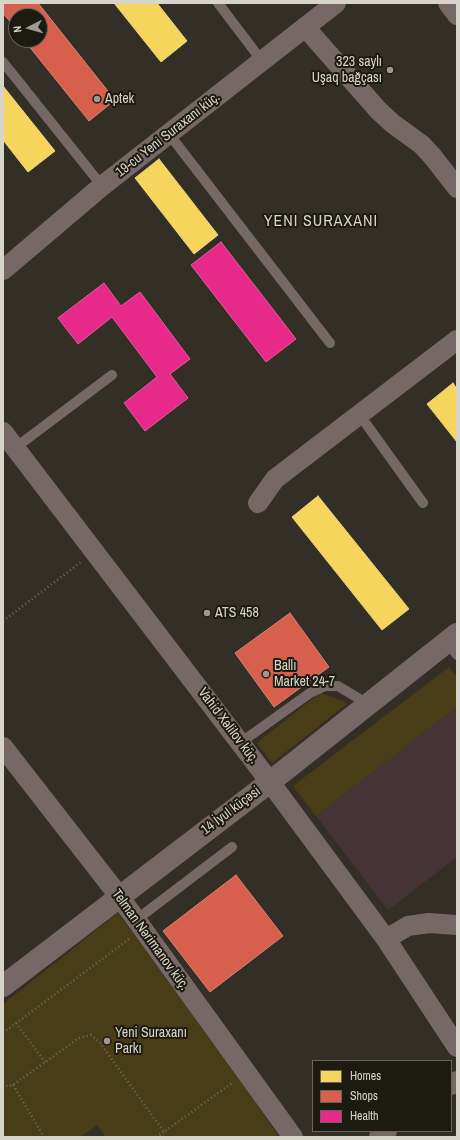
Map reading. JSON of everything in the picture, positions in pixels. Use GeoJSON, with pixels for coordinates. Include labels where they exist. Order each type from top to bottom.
{"type":"FeatureCollection","features":[{"type":"Feature","properties":{"kind":"street","name":"19-cu Yeni Suraxanı küç."},"geometry":{"type":"LineString","coordinates":[[3,270],[102,186],[336,3]]}},
{"type":"Feature","properties":{"kind":"street"},"geometry":{"type":"LineString","coordinates":[[448,3],[457,15]]}},
{"type":"Feature","properties":{"kind":"street"},"geometry":{"type":"LineString","coordinates":[[305,27],[378,110],[392,123],[422,145],[457,188]]}},
{"type":"Feature","properties":{"kind":"street"},"geometry":{"type":"LineString","coordinates":[[258,503],[275,479],[457,340]]}},
{"type":"Feature","properties":{"kind":"street","name":"Vahid Xəlilov küç."},"geometry":{"type":"LineString","coordinates":[[3,432],[270,782],[386,939],[457,1047]]}},
{"type":"Feature","properties":{"kind":"street","name":"14 İyul küçəsi"},"geometry":{"type":"LineString","coordinates":[[3,986],[270,782],[368,704],[454,644]]}},
{"type":"Feature","properties":{"kind":"street","name":"Telman Nərimanov küç."},"geometry":{"type":"LineString","coordinates":[[3,747],[119,896],[135,927],[293,1137]]}},
{"type":"Feature","properties":{"kind":"street"},"geometry":{"type":"LineString","coordinates":[[386,939],[408,926],[429,923],[457,926]]}},
{"type":"Feature","properties":{"kind":"lane"},"geometry":{"type":"LineString","coordinates":[[218,3],[262,61]]}},
{"type":"Feature","properties":{"kind":"lane"},"geometry":{"type":"LineString","coordinates":[[3,62],[102,186]]}},
{"type":"Feature","properties":{"kind":"lane"},"geometry":{"type":"LineString","coordinates":[[169,134],[330,343]]}},
{"type":"Feature","properties":{"kind":"lane"},"geometry":{"type":"LineString","coordinates":[[16,448],[112,375]]}},
{"type":"Feature","properties":{"kind":"lane"},"geometry":{"type":"LineString","coordinates":[[359,414],[423,503]]}},
{"type":"Feature","properties":{"kind":"lane"},"geometry":{"type":"LineString","coordinates":[[240,743],[310,693],[325,686],[338,686],[368,704]]}},
{"type":"Feature","properties":{"kind":"lane"},"geometry":{"type":"LineString","coordinates":[[135,927],[232,847]]}},
{"type":"Feature","properties":{"kind":"path"},"geometry":{"type":"LineString","coordinates":[[3,621],[94,552]]}},
{"type":"Feature","properties":{"kind":"path"},"geometry":{"type":"LineString","coordinates":[[3,1033],[135,927]]}},
{"type":"Feature","properties":{"kind":"path"},"geometry":{"type":"LineString","coordinates":[[16,1023],[45,1062]]}},
{"type":"Feature","properties":{"kind":"path"},"geometry":{"type":"LineString","coordinates":[[3,1083],[8,1086],[13,1085],[79,1038],[91,1035],[100,1043],[164,1132]]}},
{"type":"Feature","properties":{"kind":"path"},"geometry":{"type":"LineString","coordinates":[[156,1137],[233,1083]]}},
{"type":"Feature","properties":{"kind":"path"},"geometry":{"type":"LineString","coordinates":[[13,1085],[44,1137]]}},
{"type":"Feature","properties":{"kind":"shaded area"},"geometry":{"type":"Polygon","coordinates":[[[449,667],[457,677],[457,707],[316,816],[293,786],[449,667]]]}},
{"type":"Feature","properties":{"kind":"shaded area"},"geometry":{"type":"Polygon","coordinates":[[[320,693],[348,703],[272,763],[257,743],[320,693]]]}},
{"type":"Feature","properties":{"kind":"shaded area"},"geometry":{"type":"Polygon","coordinates":[[[457,707],[457,857],[388,910],[316,816],[457,707]]]}},
{"type":"Feature","properties":{"kind":"shaded area","name":"Yeni Suraxanı Parkı"},"geometry":{"type":"Polygon","coordinates":[[[118,913],[239,1078],[279,1137],[106,1137],[97,1125],[80,1137],[3,1137],[3,1004],[118,913]]]}},
{"type":"Feature","properties":{"kind":"building: Homes"},"geometry":{"type":"Polygon","coordinates":[[[114,3],[157,3],[187,41],[161,62],[114,3]]]}},
{"type":"Feature","properties":{"kind":"building: Homes"},"geometry":{"type":"Polygon","coordinates":[[[3,86],[55,151],[28,172],[3,140],[3,86]]]}},
{"type":"Feature","properties":{"kind":"building: Homes"},"geometry":{"type":"Polygon","coordinates":[[[159,159],[218,235],[194,254],[135,178],[159,159]]]}},
{"type":"Feature","properties":{"kind":"building: Homes"},"geometry":{"type":"Polygon","coordinates":[[[453,383],[457,389],[457,442],[427,404],[453,383]]]}},
{"type":"Feature","properties":{"kind":"building: Homes"},"geometry":{"type":"Polygon","coordinates":[[[318,496],[409,609],[382,630],[292,517],[318,496]]]}},
{"type":"Feature","properties":{"kind":"building: Shops"},"geometry":{"type":"Polygon","coordinates":[[[4,3],[38,3],[42,8],[8,8],[8,19],[3,13],[4,3]]]}},
{"type":"Feature","properties":{"kind":"building: Shops"},"geometry":{"type":"Polygon","coordinates":[[[48,16],[115,100],[89,121],[30,48],[48,48],[48,16]]]}},
{"type":"Feature","properties":{"kind":"building: Shops"},"geometry":{"type":"Polygon","coordinates":[[[290,613],[329,667],[274,707],[235,653],[290,613]]]}},
{"type":"Feature","properties":{"kind":"building: Shops"},"geometry":{"type":"Polygon","coordinates":[[[236,875],[283,936],[210,992],[163,931],[236,875]]]}},
{"type":"Feature","properties":{"kind":"building: Health"},"geometry":{"type":"Polygon","coordinates":[[[221,242],[296,339],[266,362],[191,265],[221,242]]]}},
{"type":"Feature","properties":{"kind":"building: Health"},"geometry":{"type":"Polygon","coordinates":[[[104,283],[121,306],[140,292],[190,359],[170,374],[188,398],[145,431],[124,403],[157,377],[112,317],[78,344],[58,318],[104,283]]]}},
{"type":"Feature","properties":{"kind":"place","name":"323 saylı Uşaq bağçası"},"geometry":{"type":"Point","coordinates":[390,70]}},
{"type":"Feature","properties":{"kind":"place","name":"Aptek"},"geometry":{"type":"Point","coordinates":[97,99]}},
{"type":"Feature","properties":{"kind":"place","name":"ATS 458"},"geometry":{"type":"Point","coordinates":[207,613]}},
{"type":"Feature","properties":{"kind":"place","name":"Ballı Market 24-7"},"geometry":{"type":"Point","coordinates":[266,674]}},
{"type":"Feature","properties":{"kind":"place","name":"Yeni Suraxanı Parkı"},"geometry":{"type":"Point","coordinates":[107,1041]}},
{"type":"Feature","properties":{"kind":"district","name":"YENI SURAXANI"},"geometry":{"type":"Point","coordinates":[321,222]}}]}
